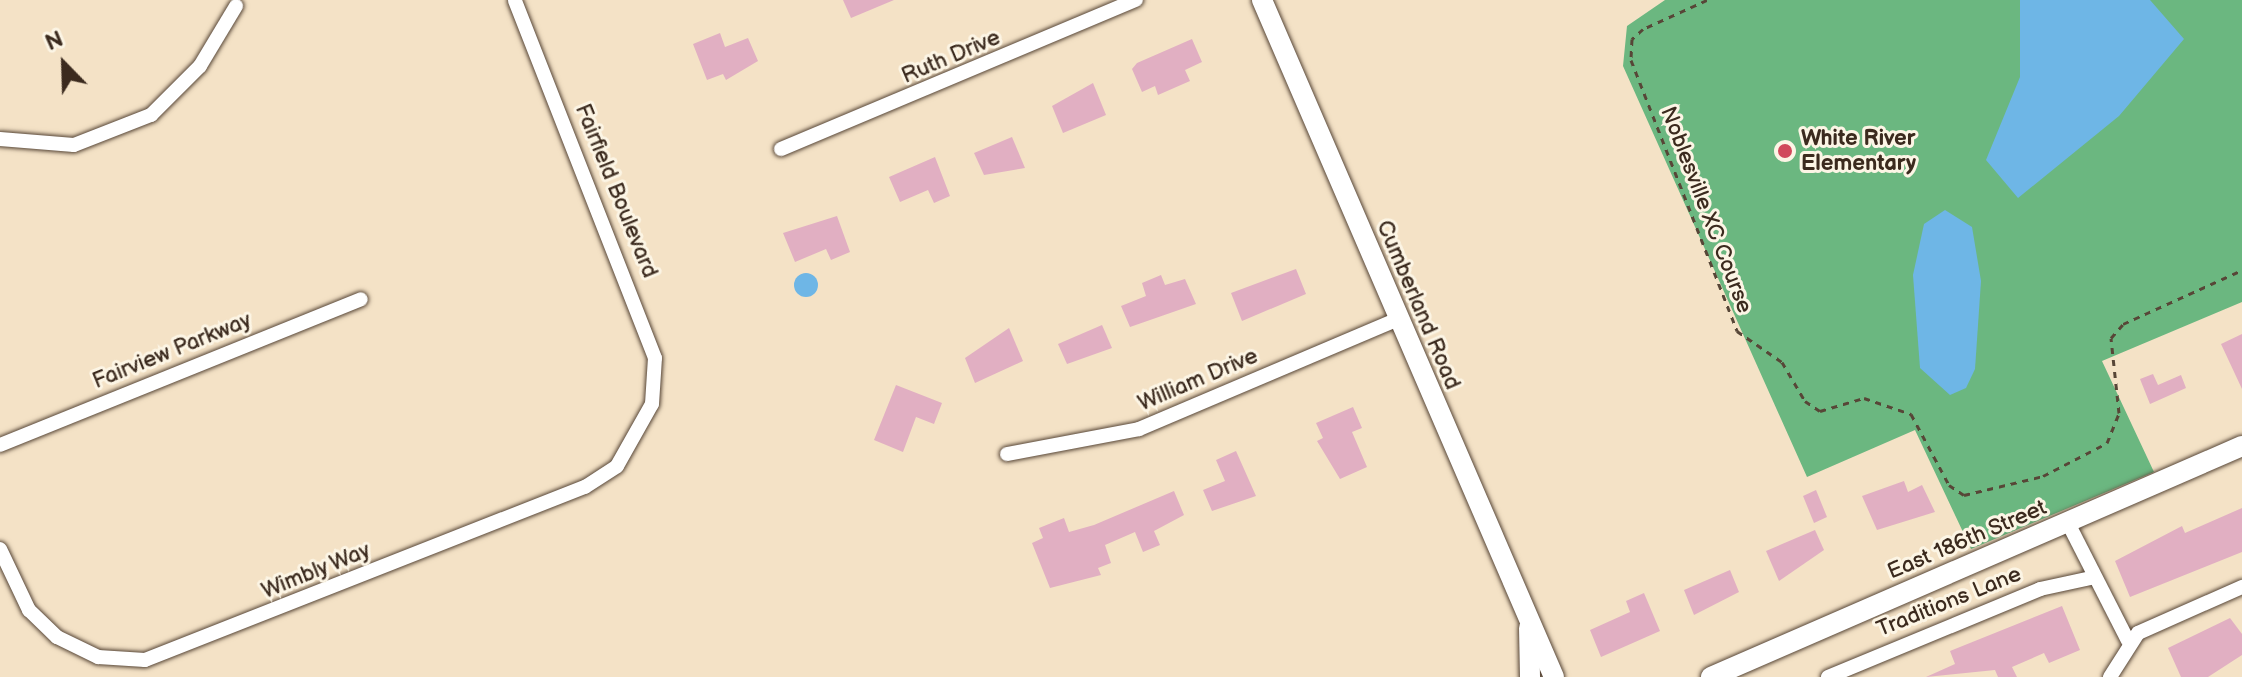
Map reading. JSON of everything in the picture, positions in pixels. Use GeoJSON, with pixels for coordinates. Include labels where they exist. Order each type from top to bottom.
{"type":"FeatureCollection","features":[{"type":"Feature","properties":{"kind":"street","name":"Fairfield Boulevard"},"geometry":{"type":"LineString","coordinates":[[515,0],[650,339],[652,404]]}},
{"type":"Feature","properties":{"kind":"street","name":"Ruth Drive"},"geometry":{"type":"LineString","coordinates":[[781,149],[1136,0]]}},
{"type":"Feature","properties":{"kind":"street","name":"Cumberland Road"},"geometry":{"type":"LineString","coordinates":[[1262,0],[1529,628],[1554,677]]}},
{"type":"Feature","properties":{"kind":"street"},"geometry":{"type":"LineString","coordinates":[[0,139],[74,145],[151,115],[200,66],[236,6]]}},
{"type":"Feature","properties":{"kind":"street","name":"Fairview Parkway"},"geometry":{"type":"LineString","coordinates":[[0,445],[361,299]]}},
{"type":"Feature","properties":{"kind":"street","name":"William Drive"},"geometry":{"type":"LineString","coordinates":[[1007,454],[1139,429],[1398,319]]}},
{"type":"Feature","properties":{"kind":"street","name":"Wimbly Way"},"geometry":{"type":"LineString","coordinates":[[0,549],[29,610],[57,637],[98,657],[145,660],[585,487],[629,452],[652,404]]}},
{"type":"Feature","properties":{"kind":"street","name":"East 186th Street"},"geometry":{"type":"LineString","coordinates":[[1711,677],[2242,446]]}},
{"type":"Feature","properties":{"kind":"street"},"geometry":{"type":"LineString","coordinates":[[2068,523],[2091,578],[2128,641]]}},
{"type":"Feature","properties":{"kind":"street","name":"Traditions Lane"},"geometry":{"type":"LineString","coordinates":[[1828,677],[2040,589],[2091,578]]}},
{"type":"Feature","properties":{"kind":"street"},"geometry":{"type":"LineString","coordinates":[[2110,677],[2128,641],[2242,587]]}},
{"type":"Feature","properties":{"kind":"street","name":"Cumberland Road"},"geometry":{"type":"LineString","coordinates":[[1529,628],[1530,677]]}},
{"type":"Feature","properties":{"kind":"path","name":"Noblesville XC Course"},"geometry":{"type":"LineString","coordinates":[[1707,0],[1643,29],[1632,39],[1631,60],[1737,331],[1782,362],[1805,401],[1820,411],[1864,398],[1911,414],[1949,485],[1964,495],[2030,481],[2107,443],[2119,413],[2111,338],[2123,324],[2242,270]]}},
{"type":"Feature","properties":{"kind":"green space"},"geometry":{"type":"Polygon","coordinates":[[[1665,0],[2242,0],[2242,302],[2102,361],[2154,472],[1971,549],[1915,430],[1807,477],[1623,66],[1627,26],[1665,0]]]}},
{"type":"Feature","properties":{"kind":"water"},"geometry":{"type":"Polygon","coordinates":[[[2020,0],[2150,0],[2184,39],[2119,116],[2018,198],[1986,160],[2020,77],[2020,0]]]}},
{"type":"Feature","properties":{"kind":"water"},"geometry":{"type":"Polygon","coordinates":[[[1945,210],[1972,227],[1981,281],[1975,369],[1966,388],[1950,395],[1920,368],[1913,275],[1924,224],[1945,210]]]}},
{"type":"Feature","properties":{"kind":"water"},"geometry":{"type":"Polygon","coordinates":[[[806,273],[815,276],[818,285],[815,294],[806,297],[797,294],[794,285],[797,276],[806,273]]]}},
{"type":"Feature","properties":{"kind":"building"},"geometry":{"type":"Polygon","coordinates":[[[843,0],[894,0],[851,18],[843,0]]]}},
{"type":"Feature","properties":{"kind":"building"},"geometry":{"type":"Polygon","coordinates":[[[720,33],[725,47],[748,38],[758,61],[726,80],[723,74],[707,80],[693,44],[720,33]]]}},
{"type":"Feature","properties":{"kind":"building"},"geometry":{"type":"Polygon","coordinates":[[[1192,39],[1202,62],[1185,70],[1190,81],[1158,95],[1155,86],[1142,92],[1132,69],[1137,63],[1192,39]]]}},
{"type":"Feature","properties":{"kind":"building"},"geometry":{"type":"Polygon","coordinates":[[[1093,83],[1106,115],[1063,133],[1052,106],[1093,83]]]}},
{"type":"Feature","properties":{"kind":"building"},"geometry":{"type":"Polygon","coordinates":[[[1012,137],[1025,168],[984,175],[974,153],[1012,137]]]}},
{"type":"Feature","properties":{"kind":"building"},"geometry":{"type":"Polygon","coordinates":[[[935,157],[950,196],[934,203],[928,190],[900,202],[889,177],[935,157]]]}},
{"type":"Feature","properties":{"kind":"building"},"geometry":{"type":"Polygon","coordinates":[[[837,216],[850,252],[831,260],[826,249],[795,262],[783,233],[837,216]]]}},
{"type":"Feature","properties":{"kind":"building"},"geometry":{"type":"Polygon","coordinates":[[[1296,269],[1306,294],[1242,321],[1231,293],[1296,269]]]}},
{"type":"Feature","properties":{"kind":"building"},"geometry":{"type":"Polygon","coordinates":[[[1161,275],[1165,285],[1185,279],[1196,304],[1130,327],[1121,306],[1146,296],[1142,283],[1161,275]]]}},
{"type":"Feature","properties":{"kind":"building"},"geometry":{"type":"Polygon","coordinates":[[[1102,325],[1112,348],[1067,364],[1058,344],[1102,325]]]}},
{"type":"Feature","properties":{"kind":"building"},"geometry":{"type":"Polygon","coordinates":[[[1009,328],[1023,361],[975,383],[965,358],[1009,328]]]}},
{"type":"Feature","properties":{"kind":"building"},"geometry":{"type":"Polygon","coordinates":[[[2242,334],[2242,389],[2221,344],[2242,334]]]}},
{"type":"Feature","properties":{"kind":"building"},"geometry":{"type":"Polygon","coordinates":[[[2153,374],[2158,385],[2181,375],[2186,388],[2150,404],[2140,379],[2153,374]]]}},
{"type":"Feature","properties":{"kind":"building"},"geometry":{"type":"Polygon","coordinates":[[[896,385],[942,403],[934,424],[916,417],[903,452],[874,440],[896,385]]]}},
{"type":"Feature","properties":{"kind":"building"},"geometry":{"type":"Polygon","coordinates":[[[1353,407],[1362,428],[1352,432],[1367,467],[1340,479],[1317,441],[1323,438],[1316,423],[1353,407]]]}},
{"type":"Feature","properties":{"kind":"building"},"geometry":{"type":"Polygon","coordinates":[[[1236,451],[1256,496],[1212,511],[1203,490],[1225,481],[1216,460],[1236,451]]]}},
{"type":"Feature","properties":{"kind":"building"},"geometry":{"type":"Polygon","coordinates":[[[1904,481],[1908,492],[1922,485],[1935,512],[1877,530],[1862,496],[1904,481]]]}},
{"type":"Feature","properties":{"kind":"building"},"geometry":{"type":"Polygon","coordinates":[[[1816,490],[1827,517],[1814,523],[1803,496],[1816,490]]]}},
{"type":"Feature","properties":{"kind":"building"},"geometry":{"type":"Polygon","coordinates":[[[1174,491],[1184,515],[1154,531],[1160,545],[1143,552],[1135,532],[1105,545],[1111,563],[1098,568],[1101,575],[1050,588],[1032,543],[1043,538],[1039,528],[1064,518],[1069,532],[1094,525],[1174,491]]]}},
{"type":"Feature","properties":{"kind":"building"},"geometry":{"type":"Polygon","coordinates":[[[2242,508],[2242,552],[2130,597],[2115,561],[2182,526],[2185,533],[2242,508]]]}},
{"type":"Feature","properties":{"kind":"building"},"geometry":{"type":"Polygon","coordinates":[[[1815,530],[1824,550],[1779,581],[1766,551],[1815,530]]]}},
{"type":"Feature","properties":{"kind":"building"},"geometry":{"type":"Polygon","coordinates":[[[1730,570],[1739,592],[1694,615],[1684,590],[1730,570]]]}},
{"type":"Feature","properties":{"kind":"building"},"geometry":{"type":"Polygon","coordinates":[[[1644,593],[1660,631],[1601,657],[1590,630],[1630,612],[1626,601],[1644,593]]]}},
{"type":"Feature","properties":{"kind":"building"},"geometry":{"type":"Polygon","coordinates":[[[2062,606],[2080,650],[2049,663],[2044,653],[2012,667],[2017,677],[1998,677],[1995,670],[1926,677],[1955,664],[1950,651],[2062,606]]]}},
{"type":"Feature","properties":{"kind":"building"},"geometry":{"type":"Polygon","coordinates":[[[2230,618],[2242,634],[2242,655],[2208,677],[2181,677],[2168,648],[2230,618]]]}},
{"type":"Feature","properties":{"kind":"place","name":"White River Elementary"},"geometry":{"type":"Point","coordinates":[1785,151]}}]}
